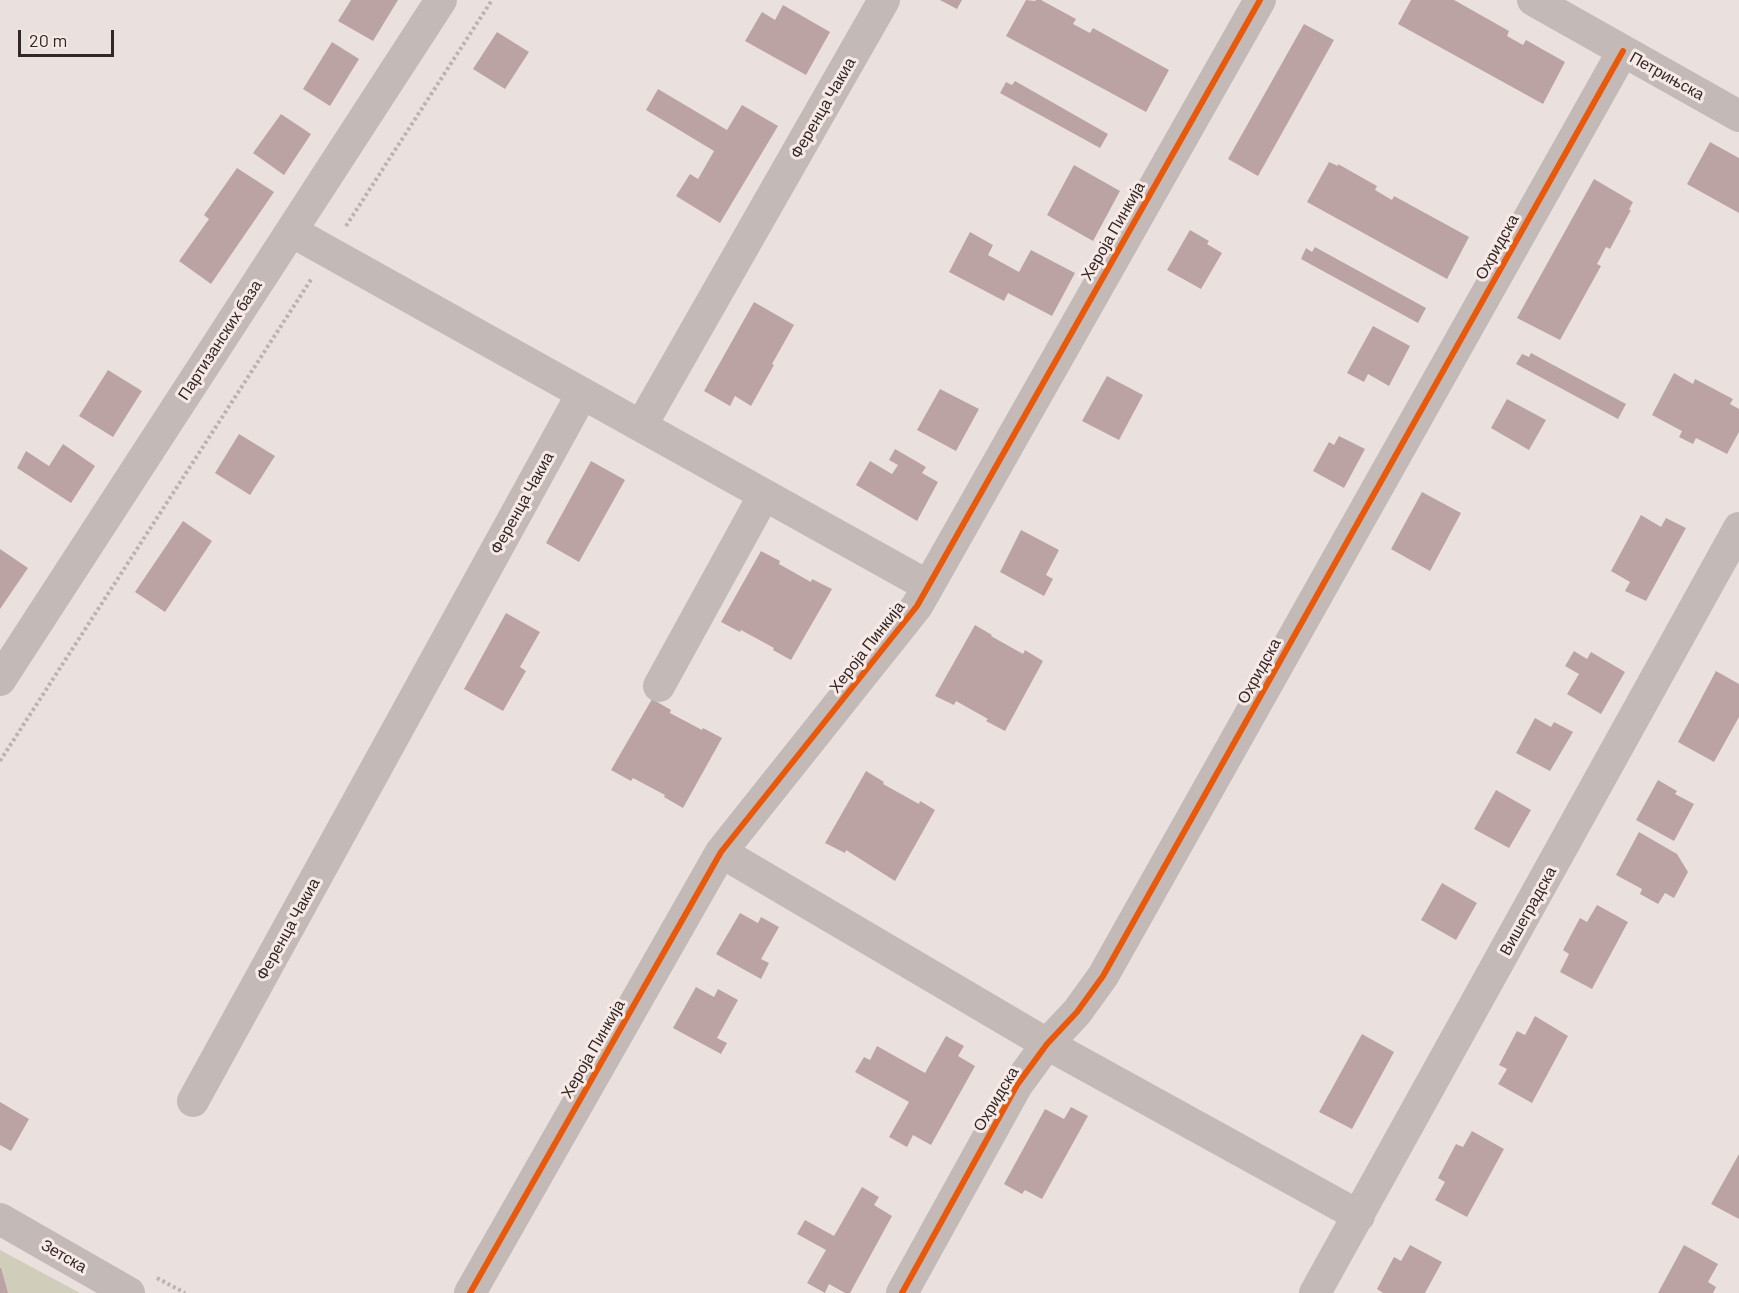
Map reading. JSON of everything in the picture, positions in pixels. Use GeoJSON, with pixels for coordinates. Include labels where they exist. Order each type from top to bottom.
{"type":"FeatureCollection","features":[{"type":"Feature","properties":{"kind":"street","name":"Партизанских база"},"geometry":{"type":"LineString","coordinates":[[0,680],[441,0]]}},
{"type":"Feature","properties":{"kind":"street","name":"Ференца Чакиа"},"geometry":{"type":"LineString","coordinates":[[641,426],[884,0]]}},
{"type":"Feature","properties":{"kind":"street","name":"Хероја Пинкија"},"geometry":{"type":"LineString","coordinates":[[470,1293],[721,852],[917,606],[1260,0]]}},
{"type":"Feature","properties":{"kind":"street","name":"Петрињска"},"geometry":{"type":"LineString","coordinates":[[1533,0],[1739,116]]}},
{"type":"Feature","properties":{"kind":"street","name":"Охридска"},"geometry":{"type":"LineString","coordinates":[[902,1293],[1017,1084],[1047,1044],[1077,1012],[1103,976],[1623,51]]}},
{"type":"Feature","properties":{"kind":"street"},"geometry":{"type":"LineString","coordinates":[[291,231],[928,586]]}},
{"type":"Feature","properties":{"kind":"street","name":"Ференца Чакиа"},"geometry":{"type":"LineString","coordinates":[[193,1101],[582,394]]}},
{"type":"Feature","properties":{"kind":"street"},"geometry":{"type":"LineString","coordinates":[[659,686],[764,495]]}},
{"type":"Feature","properties":{"kind":"street","name":"Вишеградска"},"geometry":{"type":"LineString","coordinates":[[1316,1293],[1739,528]]}},
{"type":"Feature","properties":{"kind":"street"},"geometry":{"type":"LineString","coordinates":[[721,852],[1047,1044],[1359,1216]]}},
{"type":"Feature","properties":{"kind":"street","name":"Зетска"},"geometry":{"type":"LineString","coordinates":[[0,1219],[129,1293]]}},
{"type":"Feature","properties":{"kind":"path"},"geometry":{"type":"LineString","coordinates":[[0,760],[492,0]]}},
{"type":"Feature","properties":{"kind":"shaded area"},"geometry":{"type":"Polygon","coordinates":[[[0,1250],[80,1293],[0,1293],[0,1250]]]}},
{"type":"Feature","properties":{"kind":"building"},"geometry":{"type":"Polygon","coordinates":[[[351,0],[398,0],[373,41],[338,21],[351,0]]]}},
{"type":"Feature","properties":{"kind":"building"},"geometry":{"type":"Polygon","coordinates":[[[940,0],[962,0],[957,9],[940,0]]]}},
{"type":"Feature","properties":{"kind":"building"},"geometry":{"type":"Polygon","coordinates":[[[1026,0],[1041,0],[1076,19],[1073,24],[1090,33],[1093,28],[1169,70],[1146,112],[1006,36],[1026,0]]]}},
{"type":"Feature","properties":{"kind":"building"},"geometry":{"type":"Polygon","coordinates":[[[1411,0],[1454,0],[1509,31],[1507,36],[1523,45],[1526,40],[1565,62],[1543,104],[1398,24],[1411,0]]]}},
{"type":"Feature","properties":{"kind":"building"},"geometry":{"type":"Polygon","coordinates":[[[783,5],[830,32],[806,75],[745,41],[762,12],[775,20],[783,5]]]}},
{"type":"Feature","properties":{"kind":"building"},"geometry":{"type":"Polygon","coordinates":[[[1304,24],[1334,40],[1258,176],[1228,159],[1304,24]]]}},
{"type":"Feature","properties":{"kind":"building"},"geometry":{"type":"Polygon","coordinates":[[[497,32],[529,52],[505,89],[473,69],[497,32]]]}},
{"type":"Feature","properties":{"kind":"building"},"geometry":{"type":"Polygon","coordinates":[[[332,42],[359,59],[330,106],[303,89],[332,42]]]}},
{"type":"Feature","properties":{"kind":"building"},"geometry":{"type":"Polygon","coordinates":[[[1015,81],[1108,134],[1100,148],[1000,93],[1006,82],[1012,85],[1015,81]]]}},
{"type":"Feature","properties":{"kind":"building"},"geometry":{"type":"Polygon","coordinates":[[[658,89],[727,130],[742,105],[778,126],[720,223],[676,196],[690,174],[698,179],[714,151],[646,110],[658,89]]]}},
{"type":"Feature","properties":{"kind":"building"},"geometry":{"type":"Polygon","coordinates":[[[281,114],[311,134],[284,175],[253,153],[281,114]]]}},
{"type":"Feature","properties":{"kind":"building"},"geometry":{"type":"Polygon","coordinates":[[[1710,142],[1739,158],[1739,213],[1687,184],[1710,142]]]}},
{"type":"Feature","properties":{"kind":"building"},"geometry":{"type":"Polygon","coordinates":[[[1329,162],[1338,166],[1338,164],[1377,186],[1375,190],[1392,200],[1394,196],[1469,237],[1447,279],[1307,202],[1329,162]]]}},
{"type":"Feature","properties":{"kind":"building"},"geometry":{"type":"Polygon","coordinates":[[[1074,165],[1120,191],[1093,241],[1047,215],[1074,165]]]}},
{"type":"Feature","properties":{"kind":"building"},"geometry":{"type":"Polygon","coordinates":[[[237,168],[274,192],[211,284],[179,261],[209,219],[204,215],[237,168]]]}},
{"type":"Feature","properties":{"kind":"building"},"geometry":{"type":"Polygon","coordinates":[[[1594,179],[1633,202],[1610,249],[1606,247],[1597,264],[1601,266],[1560,340],[1517,318],[1594,179]]]}},
{"type":"Feature","properties":{"kind":"building"},"geometry":{"type":"Polygon","coordinates":[[[1190,230],[1209,241],[1207,244],[1222,253],[1201,289],[1167,270],[1190,230]]]}},
{"type":"Feature","properties":{"kind":"building"},"geometry":{"type":"Polygon","coordinates":[[[970,232],[993,245],[988,255],[1019,272],[1031,250],[1075,273],[1052,316],[1008,293],[1004,301],[949,272],[970,232]]]}},
{"type":"Feature","properties":{"kind":"building"},"geometry":{"type":"Polygon","coordinates":[[[1315,247],[1426,308],[1418,323],[1301,259],[1306,248],[1312,252],[1315,247]]]}},
{"type":"Feature","properties":{"kind":"building"},"geometry":{"type":"Polygon","coordinates":[[[754,302],[794,325],[751,406],[735,396],[730,406],[704,391],[754,302]]]}},
{"type":"Feature","properties":{"kind":"building"},"geometry":{"type":"Polygon","coordinates":[[[1373,326],[1410,346],[1389,386],[1368,374],[1364,382],[1347,373],[1373,326]]]}},
{"type":"Feature","properties":{"kind":"building"},"geometry":{"type":"Polygon","coordinates":[[[1531,353],[1626,404],[1618,419],[1516,364],[1522,354],[1529,357],[1531,353]]]}},
{"type":"Feature","properties":{"kind":"building"},"geometry":{"type":"Polygon","coordinates":[[[108,370],[142,391],[113,437],[79,416],[108,370]]]}},
{"type":"Feature","properties":{"kind":"building"},"geometry":{"type":"Polygon","coordinates":[[[1674,373],[1693,384],[1695,379],[1733,399],[1730,404],[1739,409],[1739,432],[1727,454],[1696,438],[1693,444],[1679,437],[1682,431],[1652,415],[1674,373]]]}},
{"type":"Feature","properties":{"kind":"building"},"geometry":{"type":"Polygon","coordinates":[[[1107,376],[1143,395],[1119,440],[1082,421],[1107,376]]]}},
{"type":"Feature","properties":{"kind":"building"},"geometry":{"type":"Polygon","coordinates":[[[940,389],[979,409],[956,451],[917,430],[940,389]]]}},
{"type":"Feature","properties":{"kind":"building"},"geometry":{"type":"Polygon","coordinates":[[[1507,399],[1546,420],[1529,450],[1491,428],[1507,399]]]}},
{"type":"Feature","properties":{"kind":"building"},"geometry":{"type":"Polygon","coordinates":[[[239,434],[275,456],[250,495],[215,473],[239,434]]]}},
{"type":"Feature","properties":{"kind":"building"},"geometry":{"type":"Polygon","coordinates":[[[1339,436],[1365,449],[1344,488],[1313,471],[1329,442],[1334,445],[1339,436]]]}},
{"type":"Feature","properties":{"kind":"building"},"geometry":{"type":"Polygon","coordinates":[[[63,444],[95,466],[71,503],[17,468],[26,451],[49,466],[63,444]]]}},
{"type":"Feature","properties":{"kind":"building"},"geometry":{"type":"Polygon","coordinates":[[[895,449],[926,467],[922,473],[938,482],[917,521],[856,485],[870,461],[892,474],[898,465],[889,460],[895,449]]]}},
{"type":"Feature","properties":{"kind":"building"},"geometry":{"type":"Polygon","coordinates":[[[591,461],[625,480],[579,562],[546,543],[591,461]]]}},
{"type":"Feature","properties":{"kind":"building"},"geometry":{"type":"Polygon","coordinates":[[[1422,492],[1461,513],[1430,571],[1391,549],[1422,492]]]}},
{"type":"Feature","properties":{"kind":"building"},"geometry":{"type":"Polygon","coordinates":[[[1641,515],[1661,527],[1666,518],[1686,528],[1646,601],[1625,591],[1630,582],[1611,571],[1641,515]]]}},
{"type":"Feature","properties":{"kind":"building"},"geometry":{"type":"Polygon","coordinates":[[[183,521],[212,541],[165,612],[135,592],[183,521]]]}},
{"type":"Feature","properties":{"kind":"building"},"geometry":{"type":"Polygon","coordinates":[[[1021,530],[1059,550],[1046,575],[1053,579],[1044,596],[1000,572],[1021,530]]]}},
{"type":"Feature","properties":{"kind":"building"},"geometry":{"type":"Polygon","coordinates":[[[0,549],[28,568],[0,609],[0,549]]]}},
{"type":"Feature","properties":{"kind":"building"},"geometry":{"type":"Polygon","coordinates":[[[761,551],[811,582],[812,579],[832,589],[791,660],[741,630],[740,632],[721,622],[761,551]]]}},
{"type":"Feature","properties":{"kind":"building"},"geometry":{"type":"Polygon","coordinates":[[[506,613],[540,632],[520,667],[526,671],[503,711],[464,689],[506,613]]]}},
{"type":"Feature","properties":{"kind":"building"},"geometry":{"type":"Polygon","coordinates":[[[975,625],[1023,654],[1025,650],[1043,661],[1005,731],[956,701],[954,705],[935,696],[975,625]]]}},
{"type":"Feature","properties":{"kind":"building"},"geometry":{"type":"Polygon","coordinates":[[[1574,651],[1587,659],[1591,652],[1625,672],[1601,714],[1567,694],[1579,674],[1565,666],[1574,651]]]}},
{"type":"Feature","properties":{"kind":"building"},"geometry":{"type":"Polygon","coordinates":[[[1716,671],[1739,684],[1739,717],[1714,762],[1678,742],[1716,671]]]}},
{"type":"Feature","properties":{"kind":"building"},"geometry":{"type":"Polygon","coordinates":[[[652,699],[671,710],[670,713],[722,738],[683,808],[664,797],[665,795],[633,778],[631,781],[611,770],[652,699]]]}},
{"type":"Feature","properties":{"kind":"building"},"geometry":{"type":"Polygon","coordinates":[[[1535,718],[1551,727],[1554,722],[1573,732],[1550,771],[1516,753],[1535,718]]]}},
{"type":"Feature","properties":{"kind":"building"},"geometry":{"type":"Polygon","coordinates":[[[866,771],[884,782],[883,784],[935,810],[895,881],[846,850],[845,853],[825,843],[866,771]]]}},
{"type":"Feature","properties":{"kind":"building"},"geometry":{"type":"Polygon","coordinates":[[[1658,780],[1677,791],[1675,794],[1694,804],[1674,841],[1636,820],[1658,780]]]}},
{"type":"Feature","properties":{"kind":"building"},"geometry":{"type":"Polygon","coordinates":[[[1496,790],[1531,810],[1509,848],[1474,829],[1496,790]]]}},
{"type":"Feature","properties":{"kind":"building"},"geometry":{"type":"Polygon","coordinates":[[[1639,832],[1677,854],[1688,872],[1674,898],[1665,893],[1658,904],[1640,894],[1642,889],[1616,875],[1639,832]]]}},
{"type":"Feature","properties":{"kind":"building"},"geometry":{"type":"Polygon","coordinates":[[[1442,883],[1477,903],[1456,940],[1421,920],[1442,883]]]}},
{"type":"Feature","properties":{"kind":"building"},"geometry":{"type":"Polygon","coordinates":[[[1597,905],[1628,922],[1592,989],[1560,972],[1569,954],[1563,950],[1580,918],[1587,922],[1597,905]]]}},
{"type":"Feature","properties":{"kind":"building"},"geometry":{"type":"Polygon","coordinates":[[[740,913],[758,923],[761,917],[779,927],[761,959],[769,963],[761,979],[716,954],[740,913]]]}},
{"type":"Feature","properties":{"kind":"building"},"geometry":{"type":"Polygon","coordinates":[[[696,987],[714,997],[718,989],[738,1000],[717,1038],[727,1043],[721,1054],[673,1028],[696,987]]]}},
{"type":"Feature","properties":{"kind":"building"},"geometry":{"type":"Polygon","coordinates":[[[1535,1016],[1568,1036],[1532,1103],[1498,1084],[1507,1069],[1499,1065],[1517,1031],[1525,1035],[1535,1016]]]}},
{"type":"Feature","properties":{"kind":"building"},"geometry":{"type":"Polygon","coordinates":[[[1362,1034],[1394,1052],[1352,1129],[1319,1112],[1362,1034]]]}},
{"type":"Feature","properties":{"kind":"building"},"geometry":{"type":"Polygon","coordinates":[[[946,1036],[964,1046],[958,1056],[975,1066],[931,1145],[913,1135],[907,1147],[889,1137],[909,1102],[855,1072],[864,1057],[870,1060],[877,1046],[925,1073],[946,1036]]]}},
{"type":"Feature","properties":{"kind":"building"},"geometry":{"type":"Polygon","coordinates":[[[0,1102],[29,1119],[11,1151],[0,1145],[0,1102]]]}},
{"type":"Feature","properties":{"kind":"building"},"geometry":{"type":"Polygon","coordinates":[[[1071,1107],[1088,1116],[1042,1199],[1025,1190],[1022,1194],[1004,1184],[1045,1109],[1064,1119],[1071,1107]]]}},
{"type":"Feature","properties":{"kind":"building"},"geometry":{"type":"Polygon","coordinates":[[[1472,1131],[1504,1149],[1467,1217],[1435,1200],[1445,1182],[1438,1178],[1456,1144],[1463,1147],[1472,1131]]]}},
{"type":"Feature","properties":{"kind":"building"},"geometry":{"type":"Polygon","coordinates":[[[1739,1154],[1739,1219],[1711,1204],[1739,1154]]]}},
{"type":"Feature","properties":{"kind":"building"},"geometry":{"type":"Polygon","coordinates":[[[862,1187],[879,1197],[874,1205],[892,1216],[850,1293],[845,1293],[829,1284],[825,1293],[807,1283],[826,1250],[797,1234],[805,1220],[834,1236],[862,1187]]]}},
{"type":"Feature","properties":{"kind":"building"},"geometry":{"type":"Polygon","coordinates":[[[1410,1245],[1442,1262],[1425,1293],[1383,1293],[1377,1289],[1394,1257],[1401,1261],[1410,1245]]]}},
{"type":"Feature","properties":{"kind":"building"},"geometry":{"type":"Polygon","coordinates":[[[1684,1245],[1718,1264],[1708,1282],[1716,1287],[1713,1293],[1658,1293],[1684,1245]]]}},
{"type":"Feature","properties":{"kind":"building"},"geometry":{"type":"Polygon","coordinates":[[[1,1268],[8,1293],[0,1293],[1,1268]]]}},
{"type":"Feature","properties":{"kind":"cycle path"},"geometry":{"type":"LineString","coordinates":[[470,1293],[721,852],[917,606],[1260,0]]}},
{"type":"Feature","properties":{"kind":"cycle path"},"geometry":{"type":"LineString","coordinates":[[902,1293],[1017,1085],[1047,1044],[1077,1012],[1103,976],[1623,51]]}}]}
